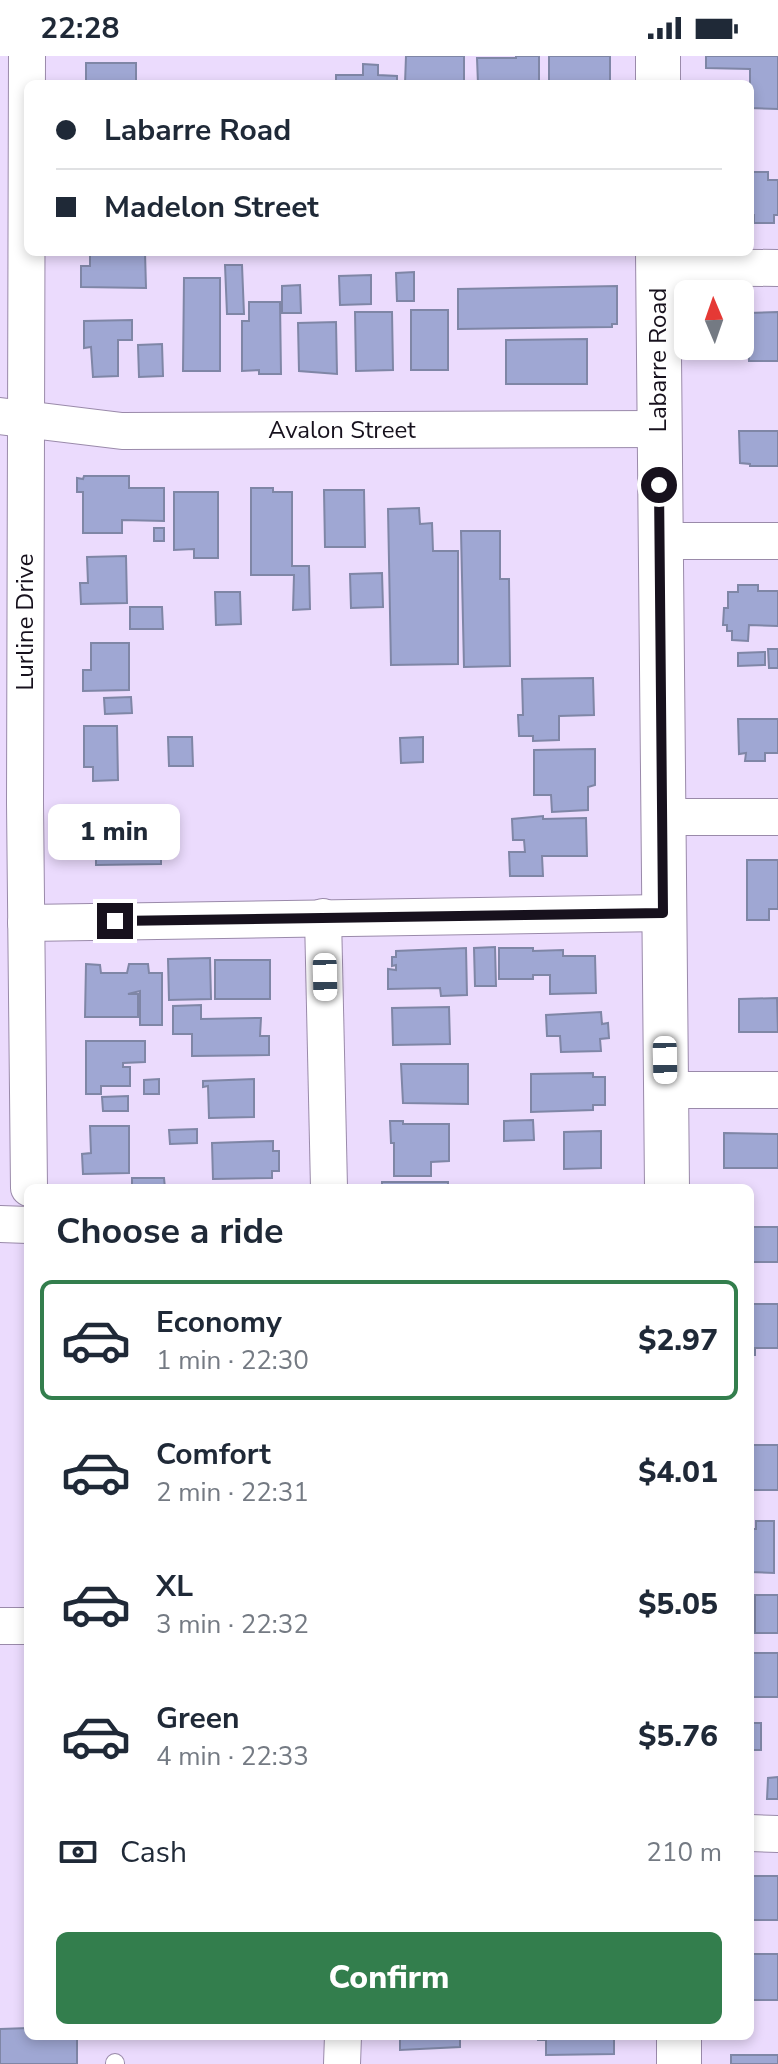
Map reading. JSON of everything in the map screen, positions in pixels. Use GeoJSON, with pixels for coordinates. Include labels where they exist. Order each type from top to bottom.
{"type":"FeatureCollection","features":[{"type":"Feature","properties":{"kind":"street","name":"Lurline Drive"},"geometry":{"type":"LineString","coordinates":[[26,80],[27,56]]}},
{"type":"Feature","properties":{"kind":"street"},"geometry":{"type":"LineString","coordinates":[[658,56],[658,80]]}},
{"type":"Feature","properties":{"kind":"street","name":"Lurline Drive"},"geometry":{"type":"LineString","coordinates":[[24,134],[13,418],[26,923],[29,1184]]}},
{"type":"Feature","properties":{"kind":"street"},"geometry":{"type":"LineString","coordinates":[[658,260],[778,268]]}},
{"type":"Feature","properties":{"kind":"street","name":"Labarre Road"},"geometry":{"type":"LineString","coordinates":[[658,260],[667,1184]]}},
{"type":"Feature","properties":{"kind":"street","name":"Avalon Street"},"geometry":{"type":"LineString","coordinates":[[13,418],[122,431],[659,429]]}},
{"type":"Feature","properties":{"kind":"street"},"geometry":{"type":"LineString","coordinates":[[660,541],[778,541]]}},
{"type":"Feature","properties":{"kind":"street"},"geometry":{"type":"LineString","coordinates":[[663,817],[778,817]]}},
{"type":"Feature","properties":{"kind":"street"},"geometry":{"type":"LineString","coordinates":[[26,923],[663,913]]}},
{"type":"Feature","properties":{"kind":"street"},"geometry":{"type":"LineString","coordinates":[[323,917],[329,1184]]}},
{"type":"Feature","properties":{"kind":"street"},"geometry":{"type":"LineString","coordinates":[[665,1090],[778,1090]]}},
{"type":"Feature","properties":{"kind":"street"},"geometry":{"type":"LineString","coordinates":[[0,1224],[24,1225]]}},
{"type":"Feature","properties":{"kind":"street"},"geometry":{"type":"LineString","coordinates":[[0,1626],[24,1626]]}},
{"type":"Feature","properties":{"kind":"street"},"geometry":{"type":"LineString","coordinates":[[754,1833],[778,1834]]}},
{"type":"Feature","properties":{"kind":"street"},"geometry":{"type":"LineString","coordinates":[[342,2064],[343,2040]]}},
{"type":"Feature","properties":{"kind":"street"},"geometry":{"type":"LineString","coordinates":[[679,2040],[679,2064]]}},
{"type":"Feature","properties":{"kind":"building"},"geometry":{"type":"Polygon","coordinates":[[[406,56],[464,56],[464,80],[405,80],[406,56]]]}},
{"type":"Feature","properties":{"kind":"building"},"geometry":{"type":"Polygon","coordinates":[[[539,56],[539,80],[478,80],[477,58],[539,56]]]}},
{"type":"Feature","properties":{"kind":"building"},"geometry":{"type":"Polygon","coordinates":[[[549,56],[610,56],[610,80],[549,80],[549,56]]]}},
{"type":"Feature","properties":{"kind":"building"},"geometry":{"type":"Polygon","coordinates":[[[706,56],[778,56],[778,109],[754,108],[754,80],[750,80],[750,69],[706,68],[706,56]]]}},
{"type":"Feature","properties":{"kind":"building"},"geometry":{"type":"Polygon","coordinates":[[[86,63],[136,63],[136,80],[86,80],[86,63]]]}},
{"type":"Feature","properties":{"kind":"building"},"geometry":{"type":"Polygon","coordinates":[[[363,64],[378,65],[378,75],[397,76],[397,80],[336,80],[336,75],[363,75],[363,64]]]}},
{"type":"Feature","properties":{"kind":"building"},"geometry":{"type":"Polygon","coordinates":[[[754,172],[768,172],[768,180],[778,180],[778,215],[774,215],[774,223],[754,223],[754,172]]]}},
{"type":"Feature","properties":{"kind":"building"},"geometry":{"type":"Polygon","coordinates":[[[90,256],[145,256],[146,288],[81,287],[81,266],[90,266],[90,256]]]}},
{"type":"Feature","properties":{"kind":"building"},"geometry":{"type":"Polygon","coordinates":[[[225,265],[242,265],[244,314],[227,314],[225,265]]]}},
{"type":"Feature","properties":{"kind":"building"},"geometry":{"type":"Polygon","coordinates":[[[414,272],[414,301],[397,301],[396,273],[414,272]]]}},
{"type":"Feature","properties":{"kind":"building"},"geometry":{"type":"Polygon","coordinates":[[[371,275],[371,304],[340,305],[339,276],[371,275]]]}},
{"type":"Feature","properties":{"kind":"building"},"geometry":{"type":"Polygon","coordinates":[[[184,278],[220,278],[220,371],[183,371],[184,278]]]}},
{"type":"Feature","properties":{"kind":"building"},"geometry":{"type":"Polygon","coordinates":[[[300,285],[301,313],[282,313],[282,286],[300,285]]]}},
{"type":"Feature","properties":{"kind":"building"},"geometry":{"type":"Polygon","coordinates":[[[617,286],[617,324],[612,324],[612,327],[458,329],[458,289],[617,286]]]}},
{"type":"Feature","properties":{"kind":"building"},"geometry":{"type":"Polygon","coordinates":[[[249,302],[280,302],[281,374],[242,371],[242,321],[249,321],[249,302]]]}},
{"type":"Feature","properties":{"kind":"building"},"geometry":{"type":"Polygon","coordinates":[[[411,310],[448,310],[448,370],[411,370],[411,310]]]}},
{"type":"Feature","properties":{"kind":"building"},"geometry":{"type":"Polygon","coordinates":[[[355,312],[392,312],[393,370],[356,371],[355,312]]]}},
{"type":"Feature","properties":{"kind":"building"},"geometry":{"type":"Polygon","coordinates":[[[778,312],[778,361],[749,361],[754,360],[754,313],[778,312]]]}},
{"type":"Feature","properties":{"kind":"building"},"geometry":{"type":"Polygon","coordinates":[[[132,320],[132,340],[118,340],[118,376],[93,377],[91,347],[84,348],[84,321],[132,320]]]}},
{"type":"Feature","properties":{"kind":"building"},"geometry":{"type":"Polygon","coordinates":[[[336,322],[337,374],[299,371],[298,323],[336,322]]]}},
{"type":"Feature","properties":{"kind":"building"},"geometry":{"type":"Polygon","coordinates":[[[587,339],[587,384],[506,384],[506,340],[587,339]]]}},
{"type":"Feature","properties":{"kind":"building"},"geometry":{"type":"Polygon","coordinates":[[[162,344],[163,376],[139,377],[138,345],[162,344]]]}},
{"type":"Feature","properties":{"kind":"building"},"geometry":{"type":"Polygon","coordinates":[[[739,431],[778,431],[778,466],[740,463],[739,431]]]}},
{"type":"Feature","properties":{"kind":"building"},"geometry":{"type":"Polygon","coordinates":[[[84,476],[129,476],[129,488],[164,488],[164,521],[122,520],[122,533],[83,533],[83,492],[77,492],[77,478],[83,479],[84,476]]]}},
{"type":"Feature","properties":{"kind":"building"},"geometry":{"type":"Polygon","coordinates":[[[251,488],[292,492],[292,566],[309,566],[310,609],[293,610],[294,575],[251,575],[251,488]]]}},
{"type":"Feature","properties":{"kind":"building"},"geometry":{"type":"Polygon","coordinates":[[[324,490],[364,490],[365,547],[325,547],[324,490]]]}},
{"type":"Feature","properties":{"kind":"building"},"geometry":{"type":"Polygon","coordinates":[[[174,492],[218,492],[218,558],[194,558],[194,549],[174,550],[174,492]]]}},
{"type":"Feature","properties":{"kind":"building"},"geometry":{"type":"Polygon","coordinates":[[[419,508],[420,524],[432,523],[433,551],[458,551],[458,664],[391,665],[388,509],[419,508]]]}},
{"type":"Feature","properties":{"kind":"building"},"geometry":{"type":"Polygon","coordinates":[[[154,528],[164,528],[164,541],[154,541],[154,528]]]}},
{"type":"Feature","properties":{"kind":"building"},"geometry":{"type":"Polygon","coordinates":[[[461,531],[500,531],[500,579],[509,579],[510,666],[464,667],[461,531]]]}},
{"type":"Feature","properties":{"kind":"building"},"geometry":{"type":"Polygon","coordinates":[[[126,556],[127,603],[81,604],[80,583],[88,583],[87,557],[126,556]]]}},
{"type":"Feature","properties":{"kind":"building"},"geometry":{"type":"Polygon","coordinates":[[[382,573],[383,607],[351,608],[350,574],[382,573]]]}},
{"type":"Feature","properties":{"kind":"building"},"geometry":{"type":"Polygon","coordinates":[[[738,585],[758,585],[758,591],[778,591],[778,626],[749,625],[748,641],[732,640],[732,631],[727,631],[727,625],[723,625],[724,608],[728,608],[728,592],[738,592],[738,585]]]}},
{"type":"Feature","properties":{"kind":"building"},"geometry":{"type":"Polygon","coordinates":[[[215,592],[240,592],[241,624],[216,625],[215,592]]]}},
{"type":"Feature","properties":{"kind":"building"},"geometry":{"type":"Polygon","coordinates":[[[130,607],[162,607],[163,629],[130,629],[130,607]]]}},
{"type":"Feature","properties":{"kind":"building"},"geometry":{"type":"Polygon","coordinates":[[[91,643],[129,643],[129,690],[83,691],[83,670],[91,670],[91,643]]]}},
{"type":"Feature","properties":{"kind":"building"},"geometry":{"type":"Polygon","coordinates":[[[768,649],[778,649],[778,668],[769,668],[768,649]]]}},
{"type":"Feature","properties":{"kind":"building"},"geometry":{"type":"Polygon","coordinates":[[[765,652],[765,665],[738,666],[738,653],[765,652]]]}},
{"type":"Feature","properties":{"kind":"building"},"geometry":{"type":"Polygon","coordinates":[[[593,678],[594,715],[559,716],[559,740],[533,741],[533,736],[519,736],[518,715],[523,715],[522,679],[593,678]]]}},
{"type":"Feature","properties":{"kind":"building"},"geometry":{"type":"Polygon","coordinates":[[[131,697],[132,713],[105,714],[104,698],[131,697]]]}},
{"type":"Feature","properties":{"kind":"building"},"geometry":{"type":"Polygon","coordinates":[[[738,719],[778,719],[778,753],[765,753],[765,761],[745,761],[746,753],[739,754],[738,719]]]}},
{"type":"Feature","properties":{"kind":"building"},"geometry":{"type":"Polygon","coordinates":[[[84,726],[117,726],[118,780],[93,781],[93,767],[84,767],[84,726]]]}},
{"type":"Feature","properties":{"kind":"building"},"geometry":{"type":"Polygon","coordinates":[[[168,737],[192,737],[193,766],[169,766],[168,737]]]}},
{"type":"Feature","properties":{"kind":"building"},"geometry":{"type":"Polygon","coordinates":[[[423,737],[423,762],[401,763],[400,738],[423,737]]]}},
{"type":"Feature","properties":{"kind":"building"},"geometry":{"type":"Polygon","coordinates":[[[595,749],[595,785],[588,787],[588,810],[552,812],[551,795],[534,795],[534,750],[595,749]]]}},
{"type":"Feature","properties":{"kind":"building"},"geometry":{"type":"Polygon","coordinates":[[[143,809],[143,836],[161,836],[161,864],[96,865],[96,851],[88,851],[87,810],[143,809]]]}},
{"type":"Feature","properties":{"kind":"building"},"geometry":{"type":"Polygon","coordinates":[[[543,816],[543,819],[586,818],[587,856],[542,856],[543,876],[510,876],[509,852],[525,852],[524,840],[513,840],[512,819],[543,816]]]}},
{"type":"Feature","properties":{"kind":"building"},"geometry":{"type":"Polygon","coordinates":[[[747,860],[778,860],[778,909],[769,909],[769,920],[747,920],[747,860]]]}},
{"type":"Feature","properties":{"kind":"building"},"geometry":{"type":"Polygon","coordinates":[[[495,947],[496,986],[475,986],[474,948],[495,947]]]}},
{"type":"Feature","properties":{"kind":"building"},"geometry":{"type":"Polygon","coordinates":[[[466,948],[467,995],[441,996],[440,988],[388,989],[388,969],[396,970],[396,965],[392,966],[392,957],[396,957],[396,951],[466,948]]]}},
{"type":"Feature","properties":{"kind":"building"},"geometry":{"type":"Polygon","coordinates":[[[499,948],[563,950],[563,956],[595,956],[596,993],[550,994],[550,975],[533,975],[533,979],[499,979],[499,948]]]}},
{"type":"Feature","properties":{"kind":"building"},"geometry":{"type":"Polygon","coordinates":[[[210,958],[211,999],[169,1000],[168,959],[210,958]]]}},
{"type":"Feature","properties":{"kind":"building"},"geometry":{"type":"Polygon","coordinates":[[[215,960],[270,960],[270,999],[215,999],[215,960]]]}},
{"type":"Feature","properties":{"kind":"building"},"geometry":{"type":"Polygon","coordinates":[[[86,964],[100,965],[101,973],[127,973],[129,964],[148,964],[149,973],[162,973],[162,1025],[140,1025],[140,991],[128,994],[138,994],[138,1017],[85,1017],[86,964]]]}},
{"type":"Feature","properties":{"kind":"building"},"geometry":{"type":"Polygon","coordinates":[[[777,998],[778,1032],[739,1032],[739,999],[777,998]]]}},
{"type":"Feature","properties":{"kind":"building"},"geometry":{"type":"Polygon","coordinates":[[[201,1005],[201,1019],[261,1018],[260,1036],[269,1036],[269,1055],[192,1056],[192,1034],[173,1034],[173,1006],[201,1005]]]}},
{"type":"Feature","properties":{"kind":"building"},"geometry":{"type":"Polygon","coordinates":[[[449,1007],[450,1044],[393,1045],[392,1008],[449,1007]]]}},
{"type":"Feature","properties":{"kind":"building"},"geometry":{"type":"Polygon","coordinates":[[[601,1012],[602,1024],[608,1023],[609,1038],[600,1039],[601,1051],[561,1052],[560,1036],[547,1036],[546,1015],[601,1012]]]}},
{"type":"Feature","properties":{"kind":"building"},"geometry":{"type":"Polygon","coordinates":[[[86,1041],[145,1041],[145,1062],[123,1063],[123,1067],[130,1067],[130,1086],[101,1086],[101,1094],[86,1094],[86,1041]]]}},
{"type":"Feature","properties":{"kind":"building"},"geometry":{"type":"Polygon","coordinates":[[[401,1064],[468,1064],[468,1104],[403,1103],[401,1064]]]}},
{"type":"Feature","properties":{"kind":"building"},"geometry":{"type":"Polygon","coordinates":[[[593,1073],[593,1077],[605,1077],[605,1105],[593,1105],[593,1110],[531,1112],[531,1074],[593,1073]]]}},
{"type":"Feature","properties":{"kind":"building"},"geometry":{"type":"Polygon","coordinates":[[[159,1079],[159,1094],[144,1094],[144,1080],[159,1079]]]}},
{"type":"Feature","properties":{"kind":"building"},"geometry":{"type":"Polygon","coordinates":[[[254,1079],[254,1117],[209,1118],[208,1086],[203,1087],[203,1081],[254,1079]]]}},
{"type":"Feature","properties":{"kind":"building"},"geometry":{"type":"Polygon","coordinates":[[[128,1096],[128,1111],[103,1111],[102,1097],[128,1096]]]}},
{"type":"Feature","properties":{"kind":"building"},"geometry":{"type":"Polygon","coordinates":[[[533,1120],[534,1140],[504,1141],[504,1121],[533,1120]]]}},
{"type":"Feature","properties":{"kind":"building"},"geometry":{"type":"Polygon","coordinates":[[[390,1121],[449,1124],[449,1161],[431,1162],[431,1176],[394,1176],[390,1121]]]}},
{"type":"Feature","properties":{"kind":"building"},"geometry":{"type":"Polygon","coordinates":[[[90,1126],[129,1126],[129,1173],[83,1174],[82,1154],[91,1153],[90,1126]]]}},
{"type":"Feature","properties":{"kind":"building"},"geometry":{"type":"Polygon","coordinates":[[[197,1129],[197,1143],[170,1144],[169,1130],[197,1129]]]}},
{"type":"Feature","properties":{"kind":"building"},"geometry":{"type":"Polygon","coordinates":[[[601,1131],[601,1168],[564,1169],[564,1132],[601,1131]]]}},
{"type":"Feature","properties":{"kind":"building"},"geometry":{"type":"Polygon","coordinates":[[[724,1133],[778,1134],[778,1168],[724,1168],[724,1133]]]}},
{"type":"Feature","properties":{"kind":"building"},"geometry":{"type":"Polygon","coordinates":[[[273,1141],[273,1151],[279,1151],[279,1171],[272,1171],[272,1178],[213,1179],[212,1143],[273,1141]]]}},
{"type":"Feature","properties":{"kind":"building"},"geometry":{"type":"Polygon","coordinates":[[[132,1178],[164,1178],[165,1184],[132,1184],[132,1178]]]}},
{"type":"Feature","properties":{"kind":"building"},"geometry":{"type":"Polygon","coordinates":[[[382,1182],[448,1182],[448,1184],[382,1182]]]}},
{"type":"Feature","properties":{"kind":"building"},"geometry":{"type":"Polygon","coordinates":[[[754,1227],[778,1227],[778,1262],[754,1262],[754,1227]]]}},
{"type":"Feature","properties":{"kind":"building"},"geometry":{"type":"Polygon","coordinates":[[[754,1304],[778,1304],[778,1348],[755,1348],[755,1355],[754,1304]]]}},
{"type":"Feature","properties":{"kind":"building"},"geometry":{"type":"Polygon","coordinates":[[[754,1445],[778,1445],[778,1490],[754,1490],[754,1445]]]}},
{"type":"Feature","properties":{"kind":"building"},"geometry":{"type":"Polygon","coordinates":[[[756,1521],[774,1521],[774,1573],[754,1572],[756,1521]]]}},
{"type":"Feature","properties":{"kind":"building"},"geometry":{"type":"Polygon","coordinates":[[[755,1595],[778,1595],[778,1633],[755,1633],[755,1595]]]}},
{"type":"Feature","properties":{"kind":"building"},"geometry":{"type":"Polygon","coordinates":[[[754,1653],[778,1653],[778,1697],[754,1697],[754,1653]]]}},
{"type":"Feature","properties":{"kind":"building"},"geometry":{"type":"Polygon","coordinates":[[[754,1723],[761,1723],[761,1750],[754,1750],[754,1723]]]}},
{"type":"Feature","properties":{"kind":"building"},"geometry":{"type":"Polygon","coordinates":[[[778,1777],[778,1799],[767,1799],[768,1778],[778,1777]]]}},
{"type":"Feature","properties":{"kind":"building"},"geometry":{"type":"Polygon","coordinates":[[[754,1876],[778,1876],[778,1920],[754,1920],[754,1876]]]}},
{"type":"Feature","properties":{"kind":"building"},"geometry":{"type":"Polygon","coordinates":[[[754,1954],[778,1954],[778,2000],[754,2000],[754,1954]]]}},
{"type":"Feature","properties":{"kind":"building"},"geometry":{"type":"Polygon","coordinates":[[[24,2028],[24,2040],[77,2040],[77,2064],[0,2064],[0,2029],[24,2028]]]}},
{"type":"Feature","properties":{"kind":"building"},"geometry":{"type":"Polygon","coordinates":[[[400,2040],[460,2040],[460,2047],[400,2050],[400,2040]]]}},
{"type":"Feature","properties":{"kind":"building"},"geometry":{"type":"Polygon","coordinates":[[[546,2040],[614,2040],[614,2054],[546,2055],[546,2040]]]}},
{"type":"Feature","properties":{"kind":"building"},"geometry":{"type":"Polygon","coordinates":[[[731,2055],[778,2055],[778,2064],[731,2064],[731,2055]]]}},
{"type":"Feature","properties":{"kind":"route"},"geometry":{"type":"LineString","coordinates":[[115,921],[663,913],[659,485]]}}]}
